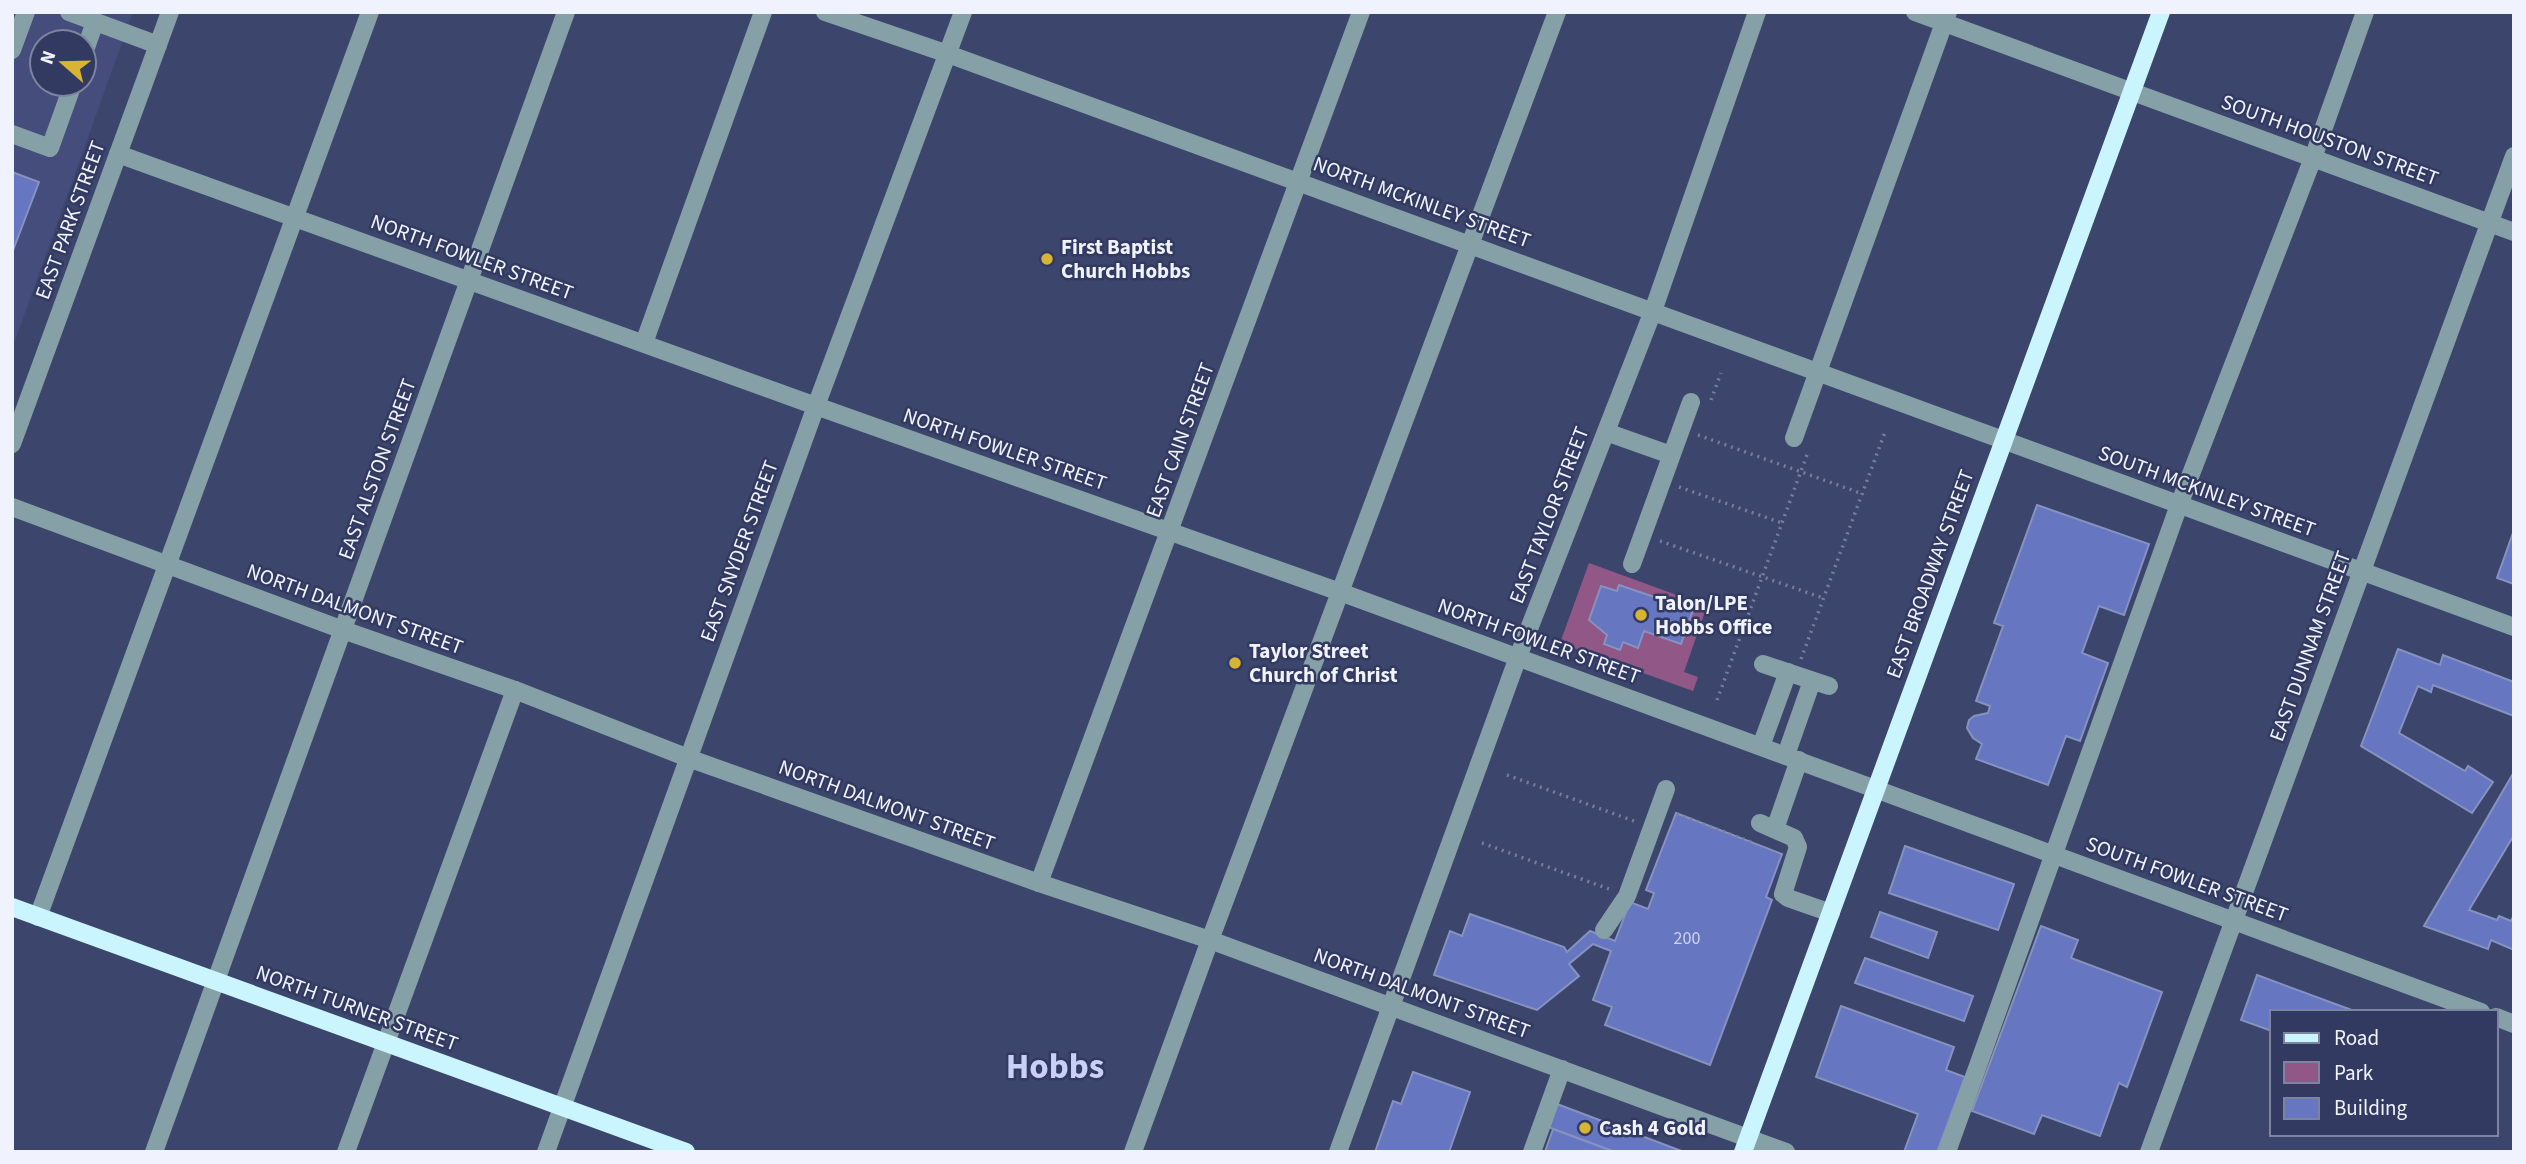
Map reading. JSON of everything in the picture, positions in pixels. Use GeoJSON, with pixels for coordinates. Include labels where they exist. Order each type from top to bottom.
{"type":"FeatureCollection","features":[{"type":"Feature","properties":{"kind":"main road","name":"EAST BROADWAY STREET"},"geometry":{"type":"LineString","coordinates":[[1746,1145],[2161,12]]}},
{"type":"Feature","properties":{"kind":"main road","name":"NORTH TURNER STREET"},"geometry":{"type":"LineString","coordinates":[[12,907],[686,1152]]}},
{"type":"Feature","properties":{"kind":"street"},"geometry":{"type":"LineString","coordinates":[[12,50],[26,12]]}},
{"type":"Feature","properties":{"kind":"street"},"geometry":{"type":"LineString","coordinates":[[69,12],[159,45]]}},
{"type":"Feature","properties":{"kind":"street","name":"EAST PARK STREET"},"geometry":{"type":"LineString","coordinates":[[12,444],[170,12]]}},
{"type":"Feature","properties":{"kind":"street"},"geometry":{"type":"LineString","coordinates":[[38,917],[370,12]]}},
{"type":"Feature","properties":{"kind":"street","name":"EAST ALSTON STREET"},"geometry":{"type":"LineString","coordinates":[[154,1152],[566,12]]}},
{"type":"Feature","properties":{"kind":"street"},"geometry":{"type":"LineString","coordinates":[[644,343],[763,12]]}},
{"type":"Feature","properties":{"kind":"street","name":"NORTH MCKINLEY STREET"},"geometry":{"type":"LineString","coordinates":[[824,12],[948,54],[2003,440]]}},
{"type":"Feature","properties":{"kind":"street","name":"EAST SNYDER STREET"},"geometry":{"type":"LineString","coordinates":[[545,1152],[816,406],[963,12]]}},
{"type":"Feature","properties":{"kind":"street","name":"EAST CAIN STREET"},"geometry":{"type":"LineString","coordinates":[[1039,883],[1361,12]]}},
{"type":"Feature","properties":{"kind":"street"},"geometry":{"type":"LineString","coordinates":[[1133,1152],[1557,12]]}},
{"type":"Feature","properties":{"kind":"street","name":"EAST TAYLOR STREET"},"geometry":{"type":"LineString","coordinates":[[1338,1152],[1518,657],[1653,311],[1757,12]]}},
{"type":"Feature","properties":{"kind":"street","name":"SOUTH HOUSTON STREET"},"geometry":{"type":"LineString","coordinates":[[1915,12],[1946,18],[2132,92],[2514,232]]}},
{"type":"Feature","properties":{"kind":"street"},"geometry":{"type":"LineString","coordinates":[[1947,1152],[2179,505],[2313,158],[2365,12]]}},
{"type":"Feature","properties":{"kind":"street"},"geometry":{"type":"LineString","coordinates":[[1802,441],[1817,372],[1946,18]]}},
{"type":"Feature","properties":{"kind":"street"},"geometry":{"type":"LineString","coordinates":[[93,28],[95,22]]}},
{"type":"Feature","properties":{"kind":"street"},"geometry":{"type":"LineString","coordinates":[[12,134],[50,148],[68,98]]}},
{"type":"Feature","properties":{"kind":"street","name":"NORTH FOWLER STREET"},"geometry":{"type":"LineString","coordinates":[[118,154],[1340,592],[1877,789]]}},
{"type":"Feature","properties":{"kind":"street","name":"EAST DUNNAM STREET"},"geometry":{"type":"LineString","coordinates":[[2149,1152],[2514,156]]}},
{"type":"Feature","properties":{"kind":"street"},"geometry":{"type":"LineString","coordinates":[[1632,564],[1690,402]]}},
{"type":"Feature","properties":{"kind":"street"},"geometry":{"type":"LineString","coordinates":[[1606,432],[1671,455]]}},
{"type":"Feature","properties":{"kind":"street","name":"SOUTH MCKINLEY STREET"},"geometry":{"type":"LineString","coordinates":[[2003,440],[2514,627]]}},
{"type":"Feature","properties":{"kind":"street","name":"NORTH DALMONT STREET"},"geometry":{"type":"LineString","coordinates":[[12,507],[343,630],[514,690],[688,758],[1391,1006],[1562,1069],[1746,1145],[1786,1152]]}},
{"type":"Feature","properties":{"kind":"street"},"geometry":{"type":"LineString","coordinates":[[1763,664],[1794,668],[1820,684],[1767,826],[1794,838],[1798,847],[1783,894],[1831,913]]}},
{"type":"Feature","properties":{"kind":"street"},"geometry":{"type":"LineString","coordinates":[[1761,746],[1794,668]]}},
{"type":"Feature","properties":{"kind":"street"},"geometry":{"type":"LineString","coordinates":[[345,1152],[514,690]]}},
{"type":"Feature","properties":{"kind":"street"},"geometry":{"type":"LineString","coordinates":[[1604,930],[1627,896],[1666,789]]}},
{"type":"Feature","properties":{"kind":"street","name":"SOUTH FOWLER STREET"},"geometry":{"type":"LineString","coordinates":[[1877,789],[2476,1010]]}},
{"type":"Feature","properties":{"kind":"street"},"geometry":{"type":"LineString","coordinates":[[1532,1152],[1562,1069]]}},
{"type":"Feature","properties":{"kind":"path"},"geometry":{"type":"LineString","coordinates":[[1794,668],[1824,599],[1885,432]]}},
{"type":"Feature","properties":{"kind":"path"},"geometry":{"type":"LineString","coordinates":[[1698,435],[1863,494]]}},
{"type":"Feature","properties":{"kind":"path"},"geometry":{"type":"LineString","coordinates":[[1717,699],[1801,471],[1802,441]]}},
{"type":"Feature","properties":{"kind":"path"},"geometry":{"type":"LineString","coordinates":[[1679,487],[1782,523]]}},
{"type":"Feature","properties":{"kind":"path"},"geometry":{"type":"LineString","coordinates":[[1660,541],[1824,599]]}},
{"type":"Feature","properties":{"kind":"path"},"geometry":{"type":"LineString","coordinates":[[1507,775],[1668,833],[1675,813],[1759,845]]}},
{"type":"Feature","properties":{"kind":"path"},"geometry":{"type":"LineString","coordinates":[[1482,843],[1627,896]]}},
{"type":"Feature","properties":{"kind":"shaded area"},"geometry":{"type":"Polygon","coordinates":[[[12,12],[133,12],[12,349],[12,12]]]}},
{"type":"Feature","properties":{"kind":"green space"},"geometry":{"type":"Polygon","coordinates":[[[1589,563],[1707,606],[1684,672],[1698,677],[1693,691],[1560,643],[1589,563]]]}},
{"type":"Feature","properties":{"kind":"building"},"geometry":{"type":"Polygon","coordinates":[[[12,172],[39,182],[12,253],[12,172]]]}},
{"type":"Feature","properties":{"kind":"building"},"geometry":{"type":"Polygon","coordinates":[[[2037,505],[2149,544],[2124,615],[2099,606],[2082,653],[2108,663],[2080,741],[2066,736],[2048,785],[1976,759],[1982,744],[1973,738],[1967,728],[1969,720],[1974,716],[1988,713],[1990,706],[1976,701],[2003,626],[1994,623],[2037,505]]]}},
{"type":"Feature","properties":{"kind":"building"},"geometry":{"type":"Polygon","coordinates":[[[2514,530],[2514,584],[2497,578],[2514,530]]]}},
{"type":"Feature","properties":{"kind":"building","name":"Talon/LPE Hobbs Office"},"geometry":{"type":"Polygon","coordinates":[[[1619,585],[1693,610],[1681,644],[1644,631],[1638,648],[1623,642],[1620,650],[1604,644],[1607,635],[1589,620],[1601,586],[1617,591],[1619,585]]]}},
{"type":"Feature","properties":{"kind":"building"},"geometry":{"type":"Polygon","coordinates":[[[2398,649],[2440,665],[2443,655],[2514,682],[2514,716],[2433,685],[2431,692],[2418,686],[2399,733],[2465,771],[2468,766],[2493,782],[2472,813],[2361,746],[2398,649]]]}},
{"type":"Feature","properties":{"kind":"building"},"geometry":{"type":"Polygon","coordinates":[[[2514,772],[2514,835],[2469,910],[2497,920],[2499,916],[2511,921],[2514,915],[2514,950],[2491,940],[2488,949],[2424,926],[2514,772]]]}},
{"type":"Feature","properties":{"kind":"building"},"geometry":{"type":"Polygon","coordinates":[[[1676,813],[1782,854],[1766,897],[1772,900],[1710,1065],[1605,1025],[1612,1007],[1593,1000],[1611,951],[1593,944],[1569,964],[1579,976],[1537,1010],[1434,975],[1450,931],[1462,936],[1470,914],[1564,947],[1567,952],[1590,931],[1615,941],[1630,902],[1648,909],[1654,893],[1646,890],[1676,813]]]}},
{"type":"Feature","properties":{"kind":"building"},"geometry":{"type":"Polygon","coordinates":[[[1905,846],[2014,884],[1998,930],[1889,893],[1905,846]]]}},
{"type":"Feature","properties":{"kind":"building"},"geometry":{"type":"Polygon","coordinates":[[[1880,912],[1937,932],[1928,958],[1871,937],[1880,912]]]}},
{"type":"Feature","properties":{"kind":"building"},"geometry":{"type":"Polygon","coordinates":[[[2041,926],[2078,940],[2071,958],[2162,992],[2127,1087],[2119,1083],[2100,1136],[2042,1115],[2034,1134],[1972,1111],[2041,926]]]}},
{"type":"Feature","properties":{"kind":"building"},"geometry":{"type":"Polygon","coordinates":[[[1865,958],[1973,996],[1964,1021],[1855,983],[1865,958]]]}},
{"type":"Feature","properties":{"kind":"building"},"geometry":{"type":"Polygon","coordinates":[[[2257,975],[2352,1010],[2270,1010],[2270,1030],[2241,1020],[2257,975]]]}},
{"type":"Feature","properties":{"kind":"building"},"geometry":{"type":"Polygon","coordinates":[[[1841,1006],[1954,1047],[1946,1070],[1965,1077],[1937,1152],[1904,1152],[1918,1114],[1816,1077],[1841,1006]]]}},
{"type":"Feature","properties":{"kind":"building"},"geometry":{"type":"Polygon","coordinates":[[[1413,1072],[1470,1092],[1449,1152],[1375,1152],[1393,1101],[1401,1104],[1413,1072]]]}},
{"type":"Feature","properties":{"kind":"building","name":"Cash 4 Gold"},"geometry":{"type":"Polygon","coordinates":[[[1557,1104],[1684,1152],[1615,1152],[1548,1127],[1557,1104]]]}},
{"type":"Feature","properties":{"kind":"building"},"geometry":{"type":"Polygon","coordinates":[[[1553,1129],[1615,1152],[1545,1152],[1553,1129]]]}},
{"type":"Feature","properties":{"kind":"place","name":"First Baptist Church Hobbs"},"geometry":{"type":"Point","coordinates":[1047,259]}},
{"type":"Feature","properties":{"kind":"place","name":"Talon/LPE Hobbs Office"},"geometry":{"type":"Point","coordinates":[1641,615]}},
{"type":"Feature","properties":{"kind":"place","name":"Taylor Street Church of Christ"},"geometry":{"type":"Point","coordinates":[1235,663]}},
{"type":"Feature","properties":{"kind":"place","name":"Cash 4 Gold"},"geometry":{"type":"Point","coordinates":[1585,1128]}},
{"type":"Feature","properties":{"kind":"district","name":"Hobbs"},"geometry":{"type":"Point","coordinates":[1055,1067]}}]}
